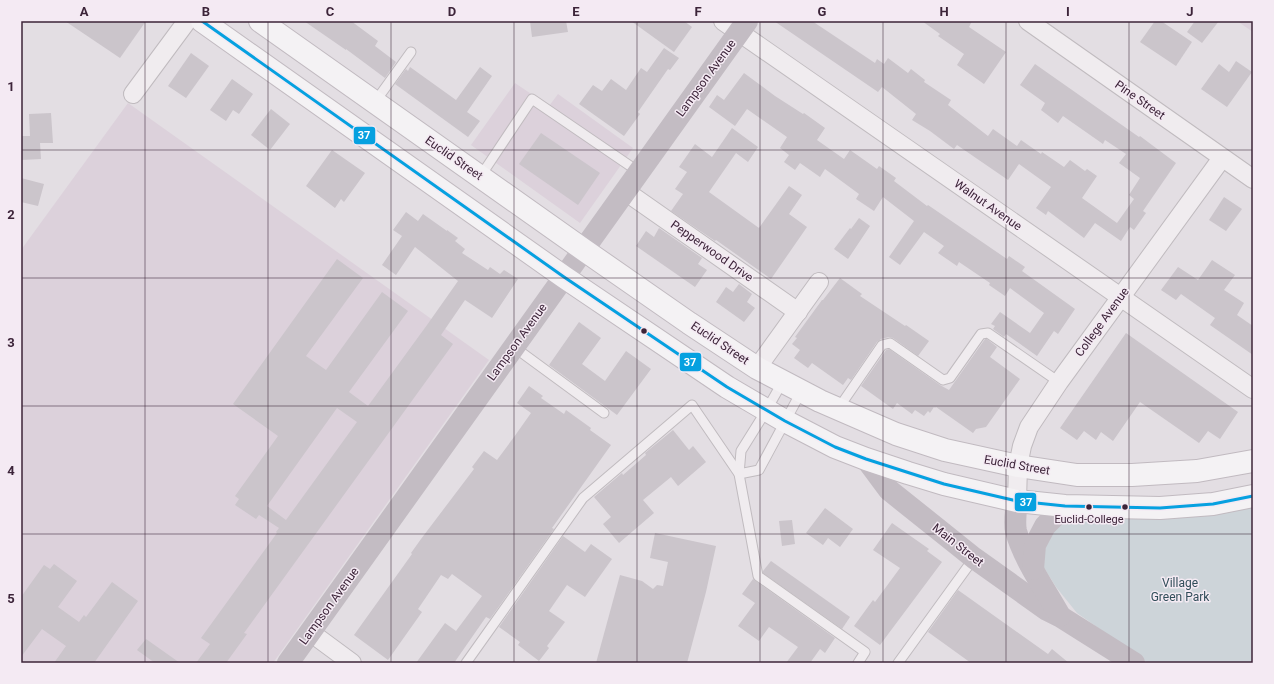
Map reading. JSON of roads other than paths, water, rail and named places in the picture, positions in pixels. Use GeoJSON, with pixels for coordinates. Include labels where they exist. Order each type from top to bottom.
{"type":"FeatureCollection","features":[{"type":"Feature","properties":{"kind":"main road"},"geometry":{"type":"LineString","coordinates":[[202,21],[564,277],[727,387],[785,422],[835,447],[866,459],[944,484],[1016,501],[1065,506],[1160,508],[1213,504],[1253,496]]}},
{"type":"Feature","properties":{"kind":"main road","name":"Euclid Street"},"geometry":{"type":"LineString","coordinates":[[260,21],[584,250],[758,368],[838,409],[896,434],[945,450],[1018,466],[1077,475],[1197,471],[1253,461]]}},
{"type":"Feature","properties":{"kind":"street"},"geometry":{"type":"LineString","coordinates":[[133,94],[187,21]]}},
{"type":"Feature","properties":{"kind":"street","name":"Pine Street"},"geometry":{"type":"LineString","coordinates":[[1028,21],[1253,179]]}},
{"type":"Feature","properties":{"kind":"street","name":"Lampson Avenue"},"geometry":{"type":"LineString","coordinates":[[288,663],[639,172],[736,25]]}},
{"type":"Feature","properties":{"kind":"street","name":"Walnut Avenue"},"geometry":{"type":"LineString","coordinates":[[736,25],[1120,297],[1253,389]]}},
{"type":"Feature","properties":{"kind":"street","name":"College Avenue"},"geometry":{"type":"LineString","coordinates":[[1016,501],[1018,466],[1022,446],[1029,427],[1120,297],[1222,158]]}},
{"type":"Feature","properties":{"kind":"street","name":"Pepperwood Drive"},"geometry":{"type":"LineString","coordinates":[[625,191],[798,312]]}},
{"type":"Feature","properties":{"kind":"street"},"geometry":{"type":"LineString","coordinates":[[758,368],[819,282]]}},
{"type":"Feature","properties":{"kind":"street","name":"Main Street"},"geometry":{"type":"LineString","coordinates":[[866,459],[889,490],[974,558],[1047,610],[1061,617],[1134,663]]}},
{"type":"Feature","properties":{"kind":"street","name":"Main Street"},"geometry":{"type":"LineString","coordinates":[[1016,501],[1016,530],[1020,543],[1061,617]]}},
{"type":"Feature","properties":{"kind":"street"},"geometry":{"type":"LineString","coordinates":[[1033,568],[1035,546],[1044,529],[1054,516],[1065,506]]}},
{"type":"Feature","properties":{"kind":"street"},"geometry":{"type":"LineString","coordinates":[[310,632],[352,663]]}},
{"type":"Feature","properties":{"kind":"lane"},"geometry":{"type":"LineString","coordinates":[[375,102],[411,52]]}},
{"type":"Feature","properties":{"kind":"lane"},"geometry":{"type":"LineString","coordinates":[[480,177],[532,99],[639,172]]}},
{"type":"Feature","properties":{"kind":"lane"},"geometry":{"type":"LineString","coordinates":[[838,409],[882,345],[890,343],[943,380],[950,378],[981,334],[988,333],[1060,382]]}},
{"type":"Feature","properties":{"kind":"lane"},"geometry":{"type":"LineString","coordinates":[[514,347],[604,414]]}},
{"type":"Feature","properties":{"kind":"lane"},"geometry":{"type":"LineString","coordinates":[[792,386],[766,411],[741,451],[739,474],[758,576],[865,652],[858,663]]}},
{"type":"Feature","properties":{"kind":"lane"},"geometry":{"type":"LineString","coordinates":[[739,474],[759,470],[785,422],[792,386]]}},
{"type":"Feature","properties":{"kind":"lane"},"geometry":{"type":"LineString","coordinates":[[466,663],[583,498],[692,405],[739,474]]}},
{"type":"Feature","properties":{"kind":"lane"},"geometry":{"type":"LineString","coordinates":[[898,663],[974,558]]}},
{"type":"Feature","properties":{"kind":"place","name":"Euclid-College"},"geometry":{"type":"Point","coordinates":[1089,507]}},
{"type":"Feature","properties":{"kind":"park label","name":"Village Green Park"},"geometry":{"type":"Point","coordinates":[1180,590]}}]}
